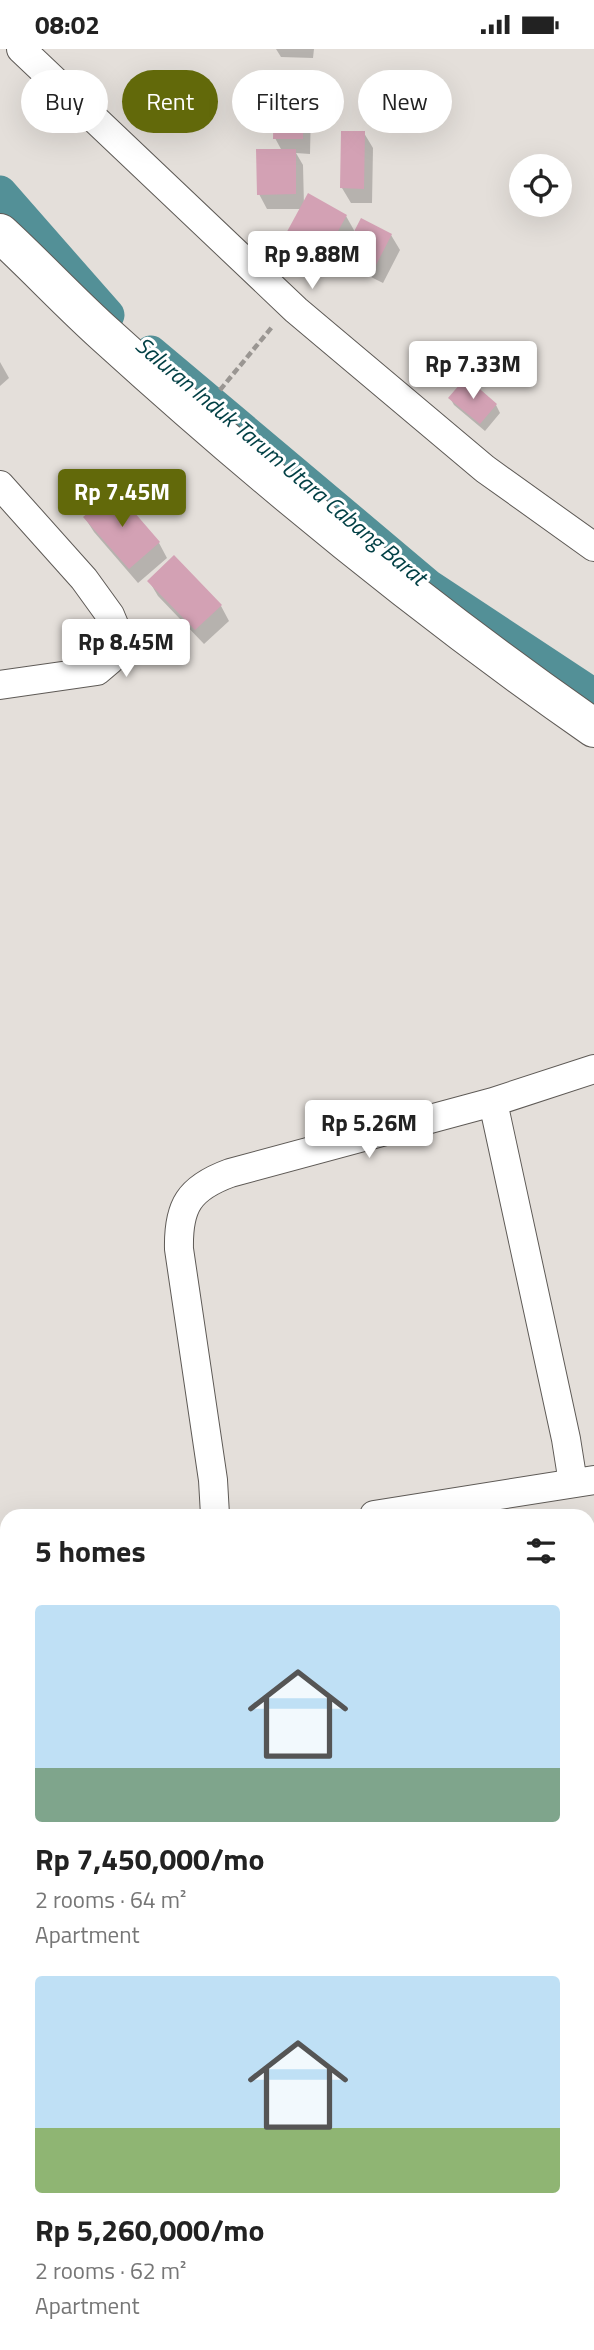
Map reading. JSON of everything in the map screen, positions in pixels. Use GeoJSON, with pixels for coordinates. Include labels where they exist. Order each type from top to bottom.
{"type":"FeatureCollection","features":[{"type":"Feature","properties":{"kind":"main road"},"geometry":{"type":"LineString","coordinates":[[0,233],[106,335],[338,535],[508,668],[594,727]]}},
{"type":"Feature","properties":{"kind":"street"},"geometry":{"type":"LineString","coordinates":[[21,49],[296,310],[485,470],[594,547]]}},
{"type":"Feature","properties":{"kind":"street"},"geometry":{"type":"LineString","coordinates":[[0,485],[84,579],[113,621],[116,644],[110,660],[97,671],[0,685]]}},
{"type":"Feature","properties":{"kind":"street"},"geometry":{"type":"LineString","coordinates":[[215,1509],[214,1480],[178,1249],[178,1224],[187,1202],[206,1182],[230,1173],[493,1102],[594,1069]]}},
{"type":"Feature","properties":{"kind":"street"},"geometry":{"type":"LineString","coordinates":[[411,1509],[583,1481],[566,1439],[493,1102]]}},
{"type":"Feature","properties":{"kind":"path"},"geometry":{"type":"LineString","coordinates":[[216,395],[275,323]]}},
{"type":"Feature","properties":{"kind":"building"},"geometry":{"type":"Polygon","coordinates":[[[273,133],[303,133],[303,139],[273,139],[273,133]]]}},
{"type":"Feature","properties":{"kind":"building"},"geometry":{"type":"Polygon","coordinates":[[[341,133],[365,133],[364,189],[340,188],[341,133]]]}},
{"type":"Feature","properties":{"kind":"building"},"geometry":{"type":"Polygon","coordinates":[[[256,149],[296,149],[296,194],[257,195],[256,149]]]}},
{"type":"Feature","properties":{"kind":"building"},"geometry":{"type":"Polygon","coordinates":[[[308,193],[347,215],[322,260],[283,239],[308,193]]]}},
{"type":"Feature","properties":{"kind":"building"},"geometry":{"type":"Polygon","coordinates":[[[361,218],[392,234],[374,269],[343,253],[361,218]]]}},
{"type":"Feature","properties":{"kind":"building"},"geometry":{"type":"Polygon","coordinates":[[[466,377],[497,404],[480,424],[448,398],[466,377]]]}},
{"type":"Feature","properties":{"kind":"building"},"geometry":{"type":"Polygon","coordinates":[[[115,490],[160,542],[129,569],[83,517],[115,490]]]}},
{"type":"Feature","properties":{"kind":"building"},"geometry":{"type":"Polygon","coordinates":[[[174,555],[222,605],[195,630],[147,581],[174,555]]]}},
{"type":"Feature","properties":{"kind":"waterway","name":"Saluran Induk Tarum Utara Cabang Barat"},"geometry":{"type":"LineString","coordinates":[[0,192],[108,315]]}},
{"type":"Feature","properties":{"kind":"waterway","name":"Saluran Induk Tarum Utara Cabang Barat"},"geometry":{"type":"LineString","coordinates":[[151,352],[429,586],[594,695]]}}]}
